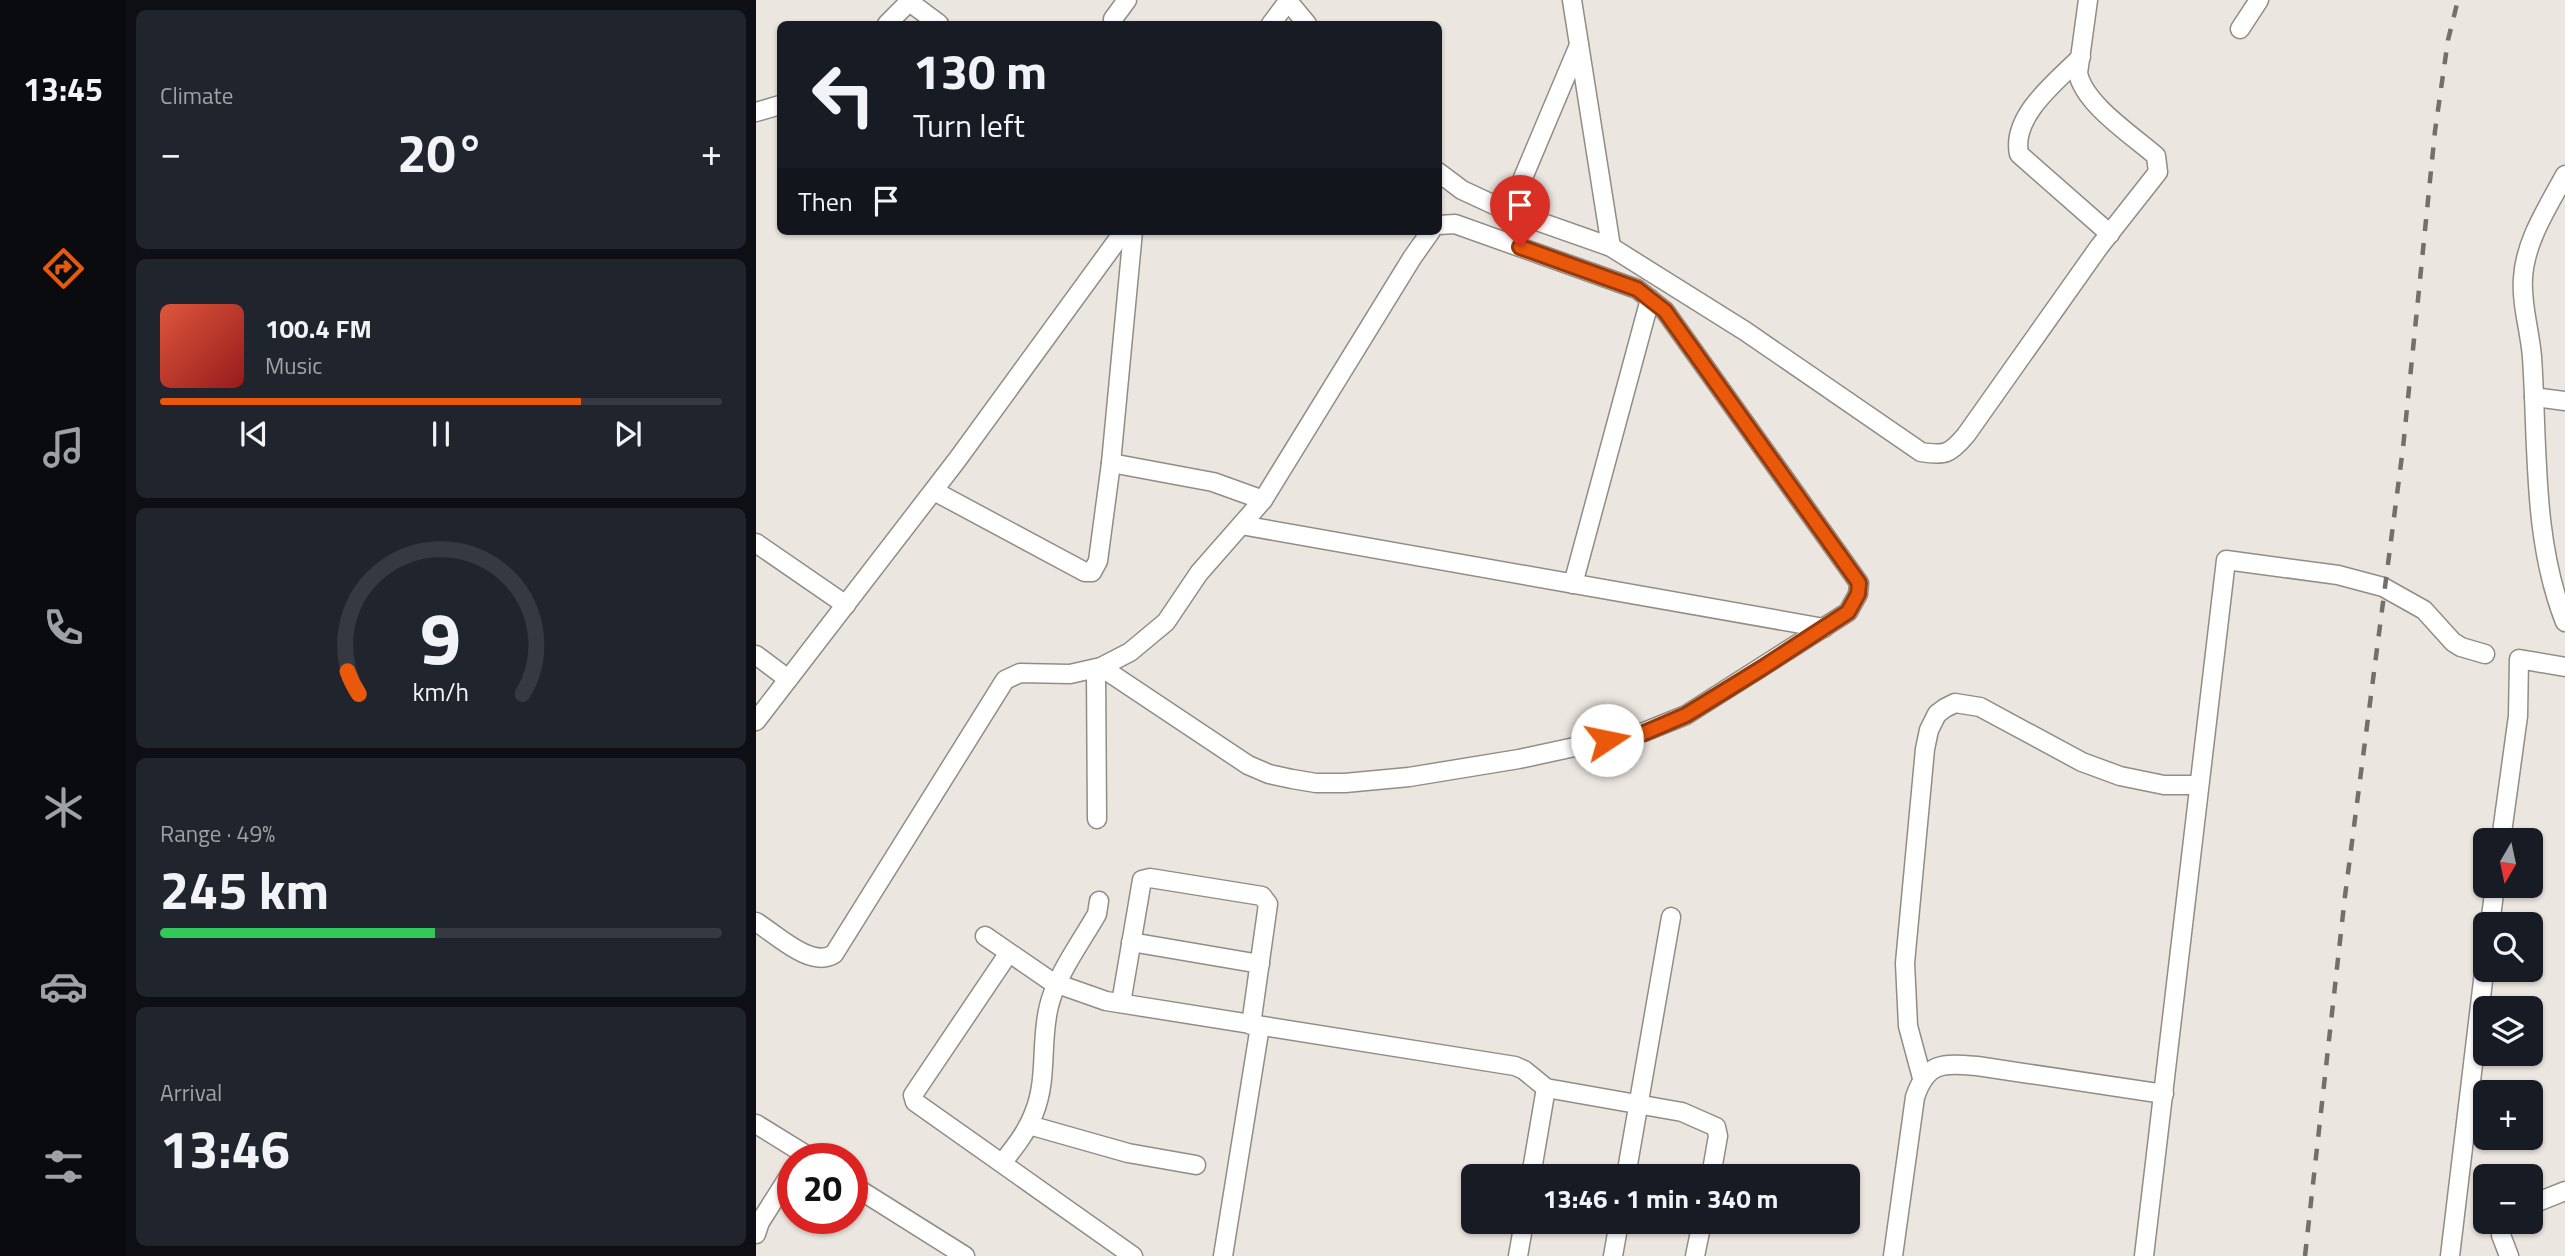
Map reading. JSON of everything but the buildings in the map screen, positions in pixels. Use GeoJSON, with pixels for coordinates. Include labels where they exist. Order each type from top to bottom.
{"type":"FeatureCollection","features":[{"type":"Feature","properties":{"kind":"street"},"geometry":{"type":"LineString","coordinates":[[1113,19],[1127,0]]}},
{"type":"Feature","properties":{"kind":"street"},"geometry":{"type":"LineString","coordinates":[[1572,0],[1611,247]]}},
{"type":"Feature","properties":{"kind":"street"},"geometry":{"type":"LineString","coordinates":[[2240,29],[2259,0]]}},
{"type":"Feature","properties":{"kind":"street"},"geometry":{"type":"LineString","coordinates":[[890,21],[909,1],[935,21]]}},
{"type":"Feature","properties":{"kind":"street"},"geometry":{"type":"LineString","coordinates":[[1273,21],[1288,1],[1305,21]]}},
{"type":"Feature","properties":{"kind":"street"},"geometry":{"type":"LineString","coordinates":[[1442,175],[1462,191],[1509,211],[1611,247],[1745,331],[1921,452],[1940,455],[1954,450],[1966,435],[2110,233],[2158,172],[2156,156],[2101,109],[2080,85],[2078,73],[2085,2]]}},
{"type":"Feature","properties":{"kind":"street"},"geometry":{"type":"LineString","coordinates":[[1509,211],[1579,45]]}},
{"type":"Feature","properties":{"kind":"street"},"geometry":{"type":"LineString","coordinates":[[2081,56],[2034,107],[2023,124],[2017,142],[2019,154],[2110,233]]}},
{"type":"Feature","properties":{"kind":"street"},"geometry":{"type":"LineString","coordinates":[[756,112],[777,106]]}},
{"type":"Feature","properties":{"kind":"street"},"geometry":{"type":"LineString","coordinates":[[2565,175],[2530,243],[2522,276],[2531,337],[2546,561],[2565,622]]}},
{"type":"Feature","properties":{"kind":"street"},"geometry":{"type":"LineString","coordinates":[[1099,668],[1248,765],[1269,774],[1292,779],[1316,783],[1345,783],[1409,777],[1520,759],[1644,733],[1686,715],[1848,612],[1858,594],[1859,583],[1665,311],[1637,289],[1478,232],[1455,225],[1442,225]]}},
{"type":"Feature","properties":{"kind":"street"},"geometry":{"type":"LineString","coordinates":[[756,721],[934,491],[1121,235]]}},
{"type":"Feature","properties":{"kind":"street"},"geometry":{"type":"LineString","coordinates":[[934,491],[1085,572],[1092,572],[1098,561],[1111,463],[1133,235]]}},
{"type":"Feature","properties":{"kind":"street"},"geometry":{"type":"LineString","coordinates":[[756,922],[790,945],[816,958],[826,959],[834,954],[1005,680],[1020,673],[1070,674],[1099,668],[1130,652],[1166,622],[1199,573],[1263,500],[1428,235]]}},
{"type":"Feature","properties":{"kind":"street"},"geometry":{"type":"LineString","coordinates":[[1573,584],[1650,299]]}},
{"type":"Feature","properties":{"kind":"street"},"geometry":{"type":"LineString","coordinates":[[2534,397],[2565,401]]}},
{"type":"Feature","properties":{"kind":"street"},"geometry":{"type":"LineString","coordinates":[[1111,463],[1213,482],[1263,500]]}},
{"type":"Feature","properties":{"kind":"street"},"geometry":{"type":"LineString","coordinates":[[1241,525],[1824,628]]}},
{"type":"Feature","properties":{"kind":"street"},"geometry":{"type":"LineString","coordinates":[[756,543],[845,605]]}},
{"type":"Feature","properties":{"kind":"street"},"geometry":{"type":"LineString","coordinates":[[2144,1256],[2226,560],[2339,575],[2383,587],[2424,610],[2461,648],[2485,654]]}},
{"type":"Feature","properties":{"kind":"street"},"geometry":{"type":"LineString","coordinates":[[756,655],[788,679]]}},
{"type":"Feature","properties":{"kind":"street"},"geometry":{"type":"LineString","coordinates":[[2503,828],[2518,716],[2519,659],[2565,667]]}},
{"type":"Feature","properties":{"kind":"street"},"geometry":{"type":"LineString","coordinates":[[1097,819],[1099,668]]}},
{"type":"Feature","properties":{"kind":"street"},"geometry":{"type":"LineString","coordinates":[[1922,1078],[1908,1026],[1905,963],[1925,749],[1937,714],[1955,703],[1980,707],[2082,762],[2165,785],[2199,785]]}},
{"type":"Feature","properties":{"kind":"street"},"geometry":{"type":"LineString","coordinates":[[1121,1003],[1142,880],[1150,878],[1262,897],[1268,904],[1256,1025],[1223,1256]]}},
{"type":"Feature","properties":{"kind":"street"},"geometry":{"type":"LineString","coordinates":[[1002,1163],[1029,1125],[1041,1089],[1048,1007],[1097,914],[1099,901]]}},
{"type":"Feature","properties":{"kind":"street"},"geometry":{"type":"LineString","coordinates":[[1628,1164],[1671,917]]}},
{"type":"Feature","properties":{"kind":"street"},"geometry":{"type":"LineString","coordinates":[[985,936],[1008,954],[1058,985],[1076,992],[1121,1003],[1515,1066],[1546,1088],[1682,1112],[1716,1128],[1718,1136],[1713,1164]]}},
{"type":"Feature","properties":{"kind":"street"},"geometry":{"type":"LineString","coordinates":[[1131,942],[1260,964]]}},
{"type":"Feature","properties":{"kind":"street"},"geometry":{"type":"LineString","coordinates":[[1008,954],[913,1095],[915,1102],[1133,1256]]}},
{"type":"Feature","properties":{"kind":"street"},"geometry":{"type":"LineString","coordinates":[[2450,1256],[2483,982]]}},
{"type":"Feature","properties":{"kind":"street"},"geometry":{"type":"LineString","coordinates":[[1893,1256],[1915,1097],[1922,1078],[1931,1069],[1957,1065],[2164,1094]]}},
{"type":"Feature","properties":{"kind":"street"},"geometry":{"type":"LineString","coordinates":[[1533,1164],[1546,1088]]}},
{"type":"Feature","properties":{"kind":"street"},"geometry":{"type":"LineString","coordinates":[[756,1124],[784,1143]]}},
{"type":"Feature","properties":{"kind":"street"},"geometry":{"type":"LineString","coordinates":[[1029,1125],[1128,1153],[1196,1166]]}},
{"type":"Feature","properties":{"kind":"street"},"geometry":{"type":"LineString","coordinates":[[2543,1200],[2565,1191]]}},
{"type":"Feature","properties":{"kind":"street"},"geometry":{"type":"LineString","coordinates":[[756,1234],[760,1222],[777,1195]]}},
{"type":"Feature","properties":{"kind":"street"},"geometry":{"type":"LineString","coordinates":[[868,1195],[965,1256]]}},
{"type":"Feature","properties":{"kind":"street"},"geometry":{"type":"LineString","coordinates":[[1518,1256],[1522,1234]]}},
{"type":"Feature","properties":{"kind":"street"},"geometry":{"type":"LineString","coordinates":[[1613,1256],[1617,1234]]}},
{"type":"Feature","properties":{"kind":"street"},"geometry":{"type":"LineString","coordinates":[[1695,1256],[1700,1234]]}},
{"type":"Feature","properties":{"kind":"street"},"geometry":{"type":"LineString","coordinates":[[2501,1234],[2509,1256]]}},
{"type":"Feature","properties":{"kind":"railway"},"geometry":{"type":"LineString","coordinates":[[2305,1256],[2345,896],[2403,448],[2435,131],[2448,40],[2458,0]]}},
{"type":"Feature","properties":{"kind":"route"},"geometry":{"type":"LineString","coordinates":[[1520,247],[1637,289],[1665,311],[1859,583],[1858,594],[1848,612],[1762,668],[1686,715],[1644,733],[1607,740]]}}]}
